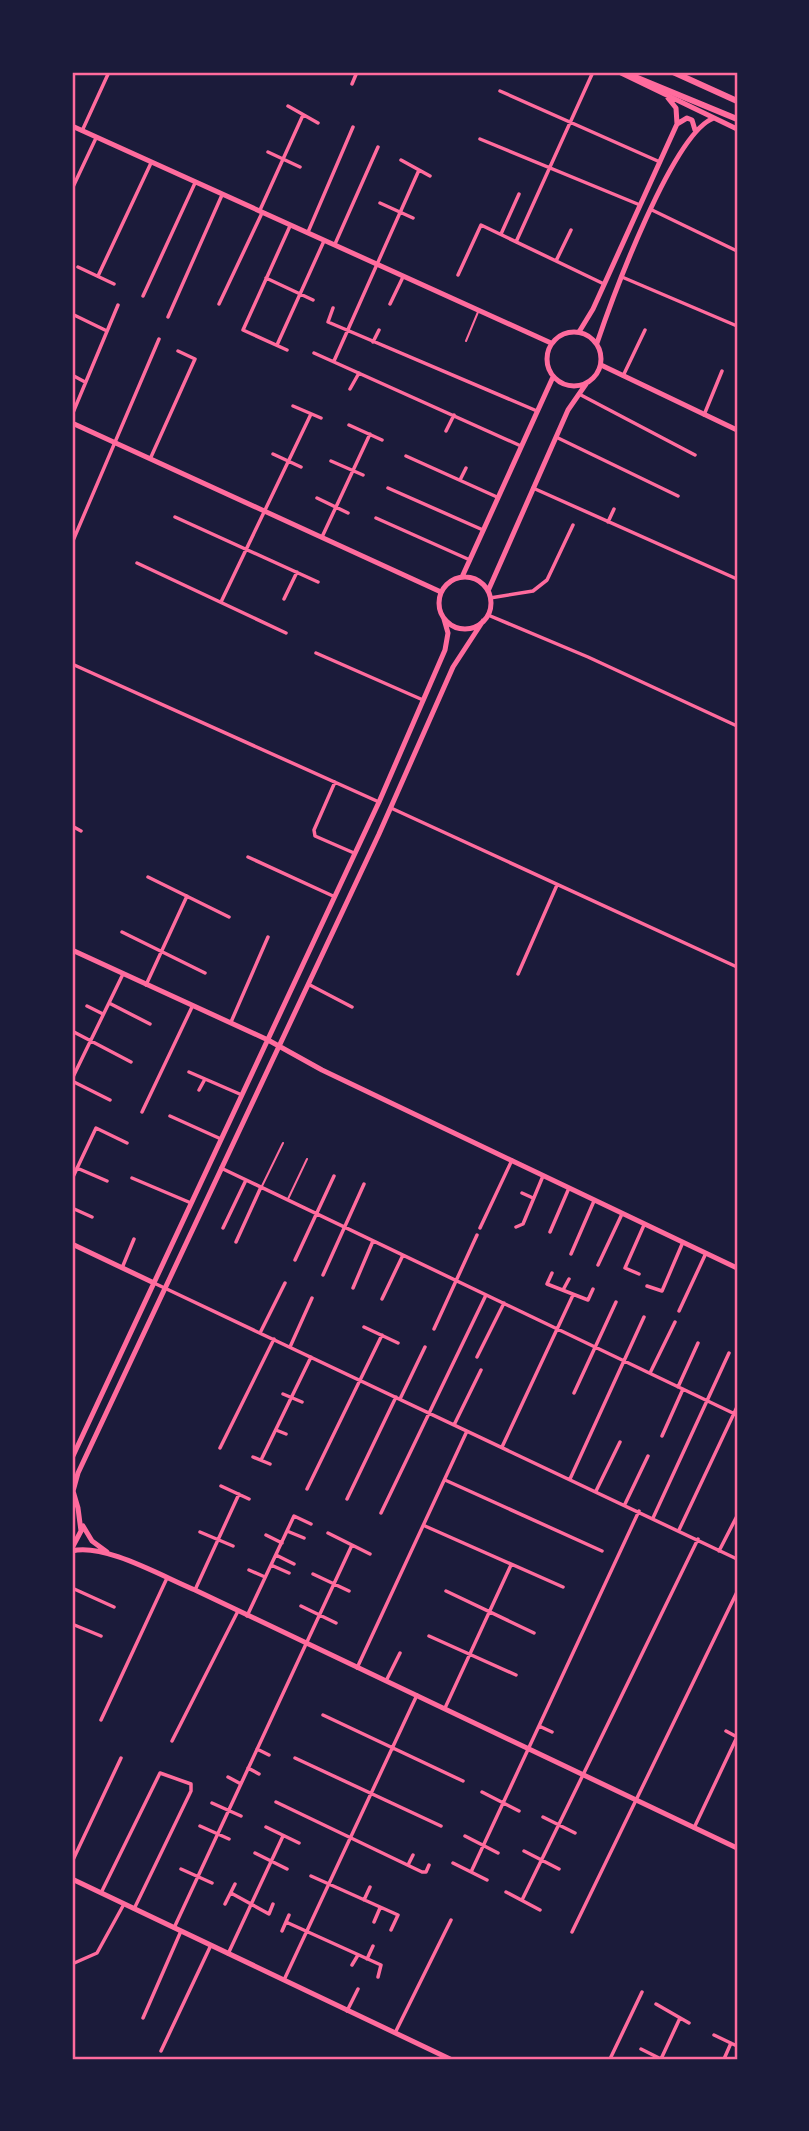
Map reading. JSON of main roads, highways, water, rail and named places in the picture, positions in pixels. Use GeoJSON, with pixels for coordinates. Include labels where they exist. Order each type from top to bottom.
{"type":"FeatureCollection","features":[{"type":"Feature","properties":{"kind":"main road"},"geometry":{"type":"LineString","coordinates":[[621,72],[737,119]]}},
{"type":"Feature","properties":{"kind":"main road"},"geometry":{"type":"LineString","coordinates":[[673,72],[737,101]]}}]}
